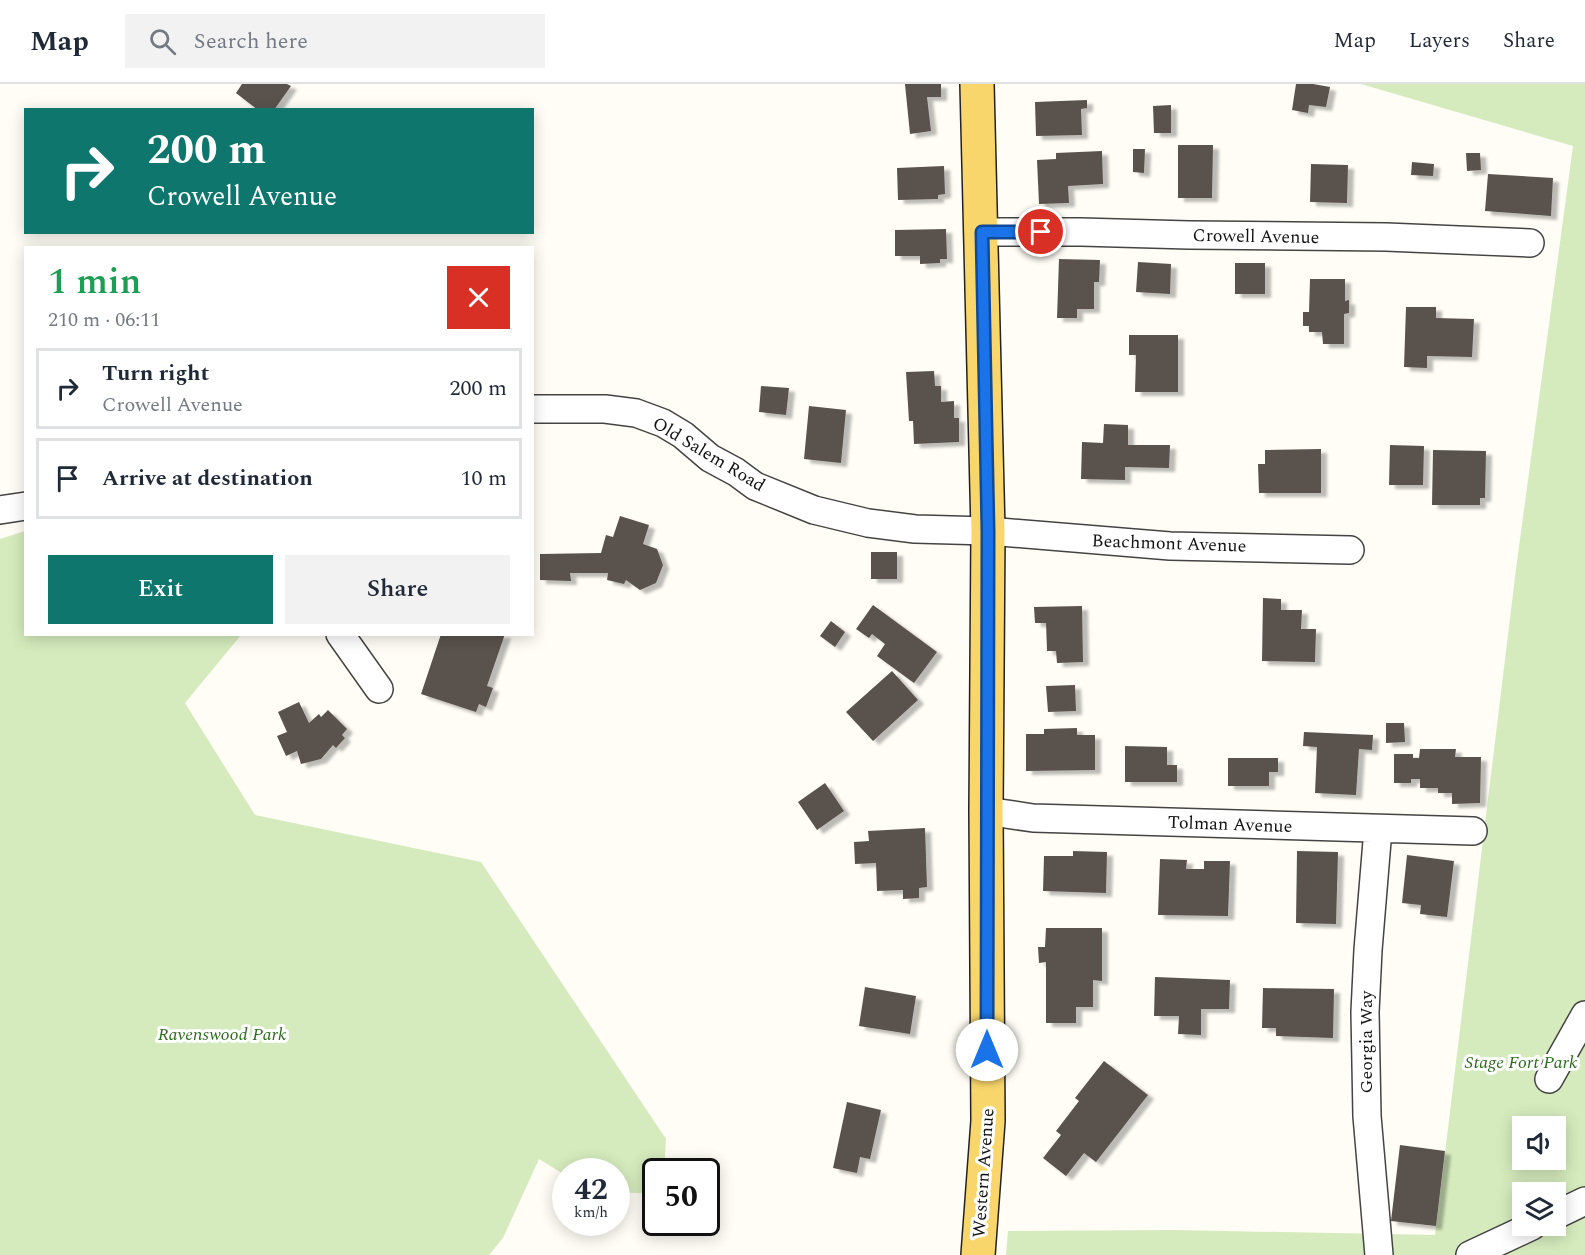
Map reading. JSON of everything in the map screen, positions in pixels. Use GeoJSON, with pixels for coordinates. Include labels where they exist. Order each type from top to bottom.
{"type":"FeatureCollection","features":[{"type":"Feature","properties":{"kind":"main road","name":"Western Avenue"},"geometry":{"type":"LineString","coordinates":[[977,84],[988,531],[986,811],[988,1121],[978,1255]]}},
{"type":"Feature","properties":{"kind":"street","name":"Crowell Avenue"},"geometry":{"type":"LineString","coordinates":[[982,232],[1386,237],[1530,243]]}},
{"type":"Feature","properties":{"kind":"street","name":"Old Salem Road"},"geometry":{"type":"LineString","coordinates":[[534,409],[605,409],[636,413],[663,423],[683,435],[710,458],[736,472],[755,486],[814,510],[868,523],[988,531]]}},
{"type":"Feature","properties":{"kind":"street"},"geometry":{"type":"LineString","coordinates":[[0,510],[24,506]]}},
{"type":"Feature","properties":{"kind":"street","name":"Beachmont Avenue"},"geometry":{"type":"LineString","coordinates":[[988,531],[1170,546],[1350,550]]}},
{"type":"Feature","properties":{"kind":"street"},"geometry":{"type":"LineString","coordinates":[[341,636],[379,689]]}},
{"type":"Feature","properties":{"kind":"street","name":"Tolman Avenue"},"geometry":{"type":"LineString","coordinates":[[986,811],[1033,818],[1378,830],[1473,831]]}},
{"type":"Feature","properties":{"kind":"street","name":"Georgia Way"},"geometry":{"type":"LineString","coordinates":[[1378,830],[1365,1012],[1367,1116],[1379,1255]]}},
{"type":"Feature","properties":{"kind":"street"},"geometry":{"type":"LineString","coordinates":[[1549,1079],[1585,1014]]}},
{"type":"Feature","properties":{"kind":"street"},"geometry":{"type":"LineString","coordinates":[[1566,1210],[1585,1201]]}},
{"type":"Feature","properties":{"kind":"street"},"geometry":{"type":"LineString","coordinates":[[1470,1255],[1512,1235]]}},
{"type":"Feature","properties":{"kind":"green space","name":"Stage Fort Park"},"geometry":{"type":"Polygon","coordinates":[[[1361,84],[1585,84],[1585,1255],[1006,1255],[1008,1231],[1172,1230],[1435,1235],[1516,569],[1573,146],[1361,84]]]}},
{"type":"Feature","properties":{"kind":"green space","name":"Ravenswood Park"},"geometry":{"type":"Polygon","coordinates":[[[24,531],[24,636],[240,636],[185,703],[255,815],[481,862],[666,1139],[665,1158],[642,1158],[642,1193],[630,1193],[630,1158],[552,1158],[552,1167],[539,1159],[503,1238],[489,1255],[0,1255],[0,539],[24,531]]]}},
{"type":"Feature","properties":{"kind":"building"},"geometry":{"type":"Polygon","coordinates":[[[242,84],[287,84],[291,86],[275,108],[255,108],[236,93],[242,84]]]}},
{"type":"Feature","properties":{"kind":"building"},"geometry":{"type":"Polygon","coordinates":[[[905,84],[941,84],[941,97],[927,97],[931,131],[910,134],[905,84]]]}},
{"type":"Feature","properties":{"kind":"building"},"geometry":{"type":"Polygon","coordinates":[[[1296,84],[1330,87],[1326,107],[1309,105],[1308,113],[1292,110],[1296,84]]]}},
{"type":"Feature","properties":{"kind":"building"},"geometry":{"type":"Polygon","coordinates":[[[1087,100],[1087,108],[1081,109],[1082,135],[1036,136],[1035,102],[1087,100]]]}},
{"type":"Feature","properties":{"kind":"building"},"geometry":{"type":"Polygon","coordinates":[[[1171,105],[1171,133],[1154,133],[1153,106],[1171,105]]]}},
{"type":"Feature","properties":{"kind":"building"},"geometry":{"type":"Polygon","coordinates":[[[1178,145],[1213,145],[1212,198],[1178,198],[1178,145]]]}},
{"type":"Feature","properties":{"kind":"building"},"geometry":{"type":"Polygon","coordinates":[[[1133,149],[1145,149],[1144,173],[1133,172],[1133,149]]]}},
{"type":"Feature","properties":{"kind":"building"},"geometry":{"type":"Polygon","coordinates":[[[1102,151],[1103,184],[1068,186],[1069,203],[1039,204],[1037,160],[1056,159],[1056,153],[1102,151]]]}},
{"type":"Feature","properties":{"kind":"building"},"geometry":{"type":"Polygon","coordinates":[[[1466,153],[1480,153],[1481,170],[1467,171],[1466,153]]]}},
{"type":"Feature","properties":{"kind":"building"},"geometry":{"type":"Polygon","coordinates":[[[1412,162],[1434,164],[1433,176],[1411,175],[1412,162]]]}},
{"type":"Feature","properties":{"kind":"building"},"geometry":{"type":"Polygon","coordinates":[[[1311,164],[1348,165],[1347,203],[1310,202],[1311,164]]]}},
{"type":"Feature","properties":{"kind":"building"},"geometry":{"type":"Polygon","coordinates":[[[944,166],[945,194],[938,195],[938,199],[898,200],[897,168],[944,166]]]}},
{"type":"Feature","properties":{"kind":"building"},"geometry":{"type":"Polygon","coordinates":[[[1488,174],[1553,178],[1551,216],[1485,211],[1488,174]]]}},
{"type":"Feature","properties":{"kind":"building"},"geometry":{"type":"Polygon","coordinates":[[[946,229],[947,259],[940,259],[940,263],[920,264],[920,256],[895,256],[895,230],[946,229]]]}},
{"type":"Feature","properties":{"kind":"building"},"geometry":{"type":"Polygon","coordinates":[[[1059,259],[1100,260],[1099,282],[1094,282],[1094,309],[1077,309],[1077,318],[1057,318],[1059,259]]]}},
{"type":"Feature","properties":{"kind":"building"},"geometry":{"type":"Polygon","coordinates":[[[1138,262],[1171,264],[1170,294],[1136,292],[1138,262]]]}},
{"type":"Feature","properties":{"kind":"building"},"geometry":{"type":"Polygon","coordinates":[[[1235,263],[1265,263],[1265,294],[1235,294],[1235,263]]]}},
{"type":"Feature","properties":{"kind":"building"},"geometry":{"type":"Polygon","coordinates":[[[1310,279],[1345,279],[1345,301],[1349,300],[1349,313],[1344,314],[1344,344],[1323,344],[1322,332],[1309,332],[1309,326],[1303,326],[1303,312],[1309,312],[1310,279]]]}},
{"type":"Feature","properties":{"kind":"building"},"geometry":{"type":"Polygon","coordinates":[[[1406,307],[1436,307],[1436,318],[1474,319],[1472,357],[1427,356],[1427,368],[1404,367],[1406,307]]]}},
{"type":"Feature","properties":{"kind":"building"},"geometry":{"type":"Polygon","coordinates":[[[1129,335],[1178,335],[1178,392],[1135,392],[1136,355],[1129,355],[1129,335]]]}},
{"type":"Feature","properties":{"kind":"building"},"geometry":{"type":"Polygon","coordinates":[[[934,371],[935,386],[941,386],[941,402],[954,401],[954,418],[959,418],[959,442],[914,444],[913,421],[909,421],[906,372],[934,371]]]}},
{"type":"Feature","properties":{"kind":"building"},"geometry":{"type":"Polygon","coordinates":[[[761,386],[789,388],[786,415],[759,412],[761,386]]]}},
{"type":"Feature","properties":{"kind":"building"},"geometry":{"type":"Polygon","coordinates":[[[809,406],[846,410],[841,463],[804,459],[809,406]]]}},
{"type":"Feature","properties":{"kind":"building"},"geometry":{"type":"Polygon","coordinates":[[[1104,424],[1128,425],[1128,445],[1170,445],[1169,468],[1125,467],[1125,480],[1081,479],[1082,442],[1103,443],[1104,424]]]}},
{"type":"Feature","properties":{"kind":"building"},"geometry":{"type":"Polygon","coordinates":[[[1390,445],[1424,446],[1423,485],[1389,485],[1390,445]]]}},
{"type":"Feature","properties":{"kind":"building"},"geometry":{"type":"Polygon","coordinates":[[[1321,449],[1321,493],[1259,493],[1258,464],[1265,464],[1265,450],[1321,449]]]}},
{"type":"Feature","properties":{"kind":"building"},"geometry":{"type":"Polygon","coordinates":[[[1433,450],[1486,451],[1485,498],[1480,498],[1480,505],[1432,505],[1433,450]]]}},
{"type":"Feature","properties":{"kind":"building"},"geometry":{"type":"Polygon","coordinates":[[[620,516],[649,525],[643,544],[657,549],[663,565],[656,583],[640,590],[626,580],[624,584],[607,580],[608,573],[570,573],[571,581],[540,580],[540,554],[601,553],[606,535],[613,537],[620,516]]]}},
{"type":"Feature","properties":{"kind":"building"},"geometry":{"type":"Polygon","coordinates":[[[871,552],[897,552],[897,579],[871,579],[871,552]]]}},
{"type":"Feature","properties":{"kind":"building"},"geometry":{"type":"Polygon","coordinates":[[[1263,598],[1281,599],[1281,610],[1302,610],[1301,629],[1316,629],[1315,662],[1262,661],[1263,598]]]}},
{"type":"Feature","properties":{"kind":"building"},"geometry":{"type":"Polygon","coordinates":[[[873,605],[937,652],[914,683],[877,656],[885,644],[872,634],[869,638],[856,629],[873,605]]]}},
{"type":"Feature","properties":{"kind":"building"},"geometry":{"type":"Polygon","coordinates":[[[1082,606],[1083,662],[1057,663],[1056,651],[1047,651],[1046,623],[1035,623],[1034,607],[1082,606]]]}},
{"type":"Feature","properties":{"kind":"building"},"geometry":{"type":"Polygon","coordinates":[[[831,621],[845,632],[835,647],[820,636],[831,621]]]}},
{"type":"Feature","properties":{"kind":"building"},"geometry":{"type":"Polygon","coordinates":[[[440,636],[504,636],[487,686],[493,688],[486,707],[479,704],[476,712],[421,694],[440,636]]]}},
{"type":"Feature","properties":{"kind":"building"},"geometry":{"type":"Polygon","coordinates":[[[892,671],[918,700],[873,741],[846,712],[892,671]]]}},
{"type":"Feature","properties":{"kind":"building"},"geometry":{"type":"Polygon","coordinates":[[[1075,685],[1076,711],[1048,712],[1046,686],[1075,685]]]}},
{"type":"Feature","properties":{"kind":"building"},"geometry":{"type":"Polygon","coordinates":[[[299,702],[309,723],[319,714],[321,717],[328,710],[347,729],[342,735],[345,738],[336,748],[333,745],[321,759],[301,764],[297,751],[286,756],[277,736],[287,732],[278,712],[299,702]]]}},
{"type":"Feature","properties":{"kind":"building"},"geometry":{"type":"Polygon","coordinates":[[[1386,723],[1404,723],[1405,742],[1386,743],[1386,723]]]}},
{"type":"Feature","properties":{"kind":"building"},"geometry":{"type":"Polygon","coordinates":[[[1077,728],[1077,735],[1095,735],[1095,770],[1026,771],[1026,734],[1044,734],[1044,729],[1077,728]]]}},
{"type":"Feature","properties":{"kind":"building"},"geometry":{"type":"Polygon","coordinates":[[[1304,732],[1373,735],[1372,750],[1359,749],[1356,795],[1315,793],[1317,747],[1303,746],[1304,732]]]}},
{"type":"Feature","properties":{"kind":"building"},"geometry":{"type":"Polygon","coordinates":[[[1125,746],[1167,747],[1167,765],[1177,765],[1177,782],[1125,782],[1125,746]]]}},
{"type":"Feature","properties":{"kind":"building"},"geometry":{"type":"Polygon","coordinates":[[[1420,749],[1456,749],[1455,757],[1481,757],[1480,803],[1452,804],[1452,793],[1438,793],[1438,788],[1420,788],[1420,779],[1411,779],[1411,783],[1394,783],[1394,754],[1413,754],[1413,758],[1419,758],[1420,749]]]}},
{"type":"Feature","properties":{"kind":"building"},"geometry":{"type":"Polygon","coordinates":[[[1228,758],[1278,758],[1278,772],[1269,772],[1269,786],[1228,786],[1228,758]]]}},
{"type":"Feature","properties":{"kind":"building"},"geometry":{"type":"Polygon","coordinates":[[[825,783],[844,811],[817,830],[798,802],[825,783]]]}},
{"type":"Feature","properties":{"kind":"building"},"geometry":{"type":"Polygon","coordinates":[[[925,828],[927,887],[919,888],[919,898],[903,899],[903,890],[877,891],[876,863],[855,864],[854,842],[869,841],[868,831],[925,828]]]}},
{"type":"Feature","properties":{"kind":"building"},"geometry":{"type":"Polygon","coordinates":[[[1073,851],[1107,852],[1106,893],[1043,891],[1044,856],[1073,856],[1073,851]]]}},
{"type":"Feature","properties":{"kind":"building"},"geometry":{"type":"Polygon","coordinates":[[[1297,851],[1338,852],[1336,924],[1296,923],[1297,851]]]}},
{"type":"Feature","properties":{"kind":"building"},"geometry":{"type":"Polygon","coordinates":[[[1407,855],[1454,861],[1447,917],[1420,914],[1421,905],[1402,903],[1407,855]]]}},
{"type":"Feature","properties":{"kind":"building"},"geometry":{"type":"Polygon","coordinates":[[[1160,859],[1187,860],[1186,869],[1204,869],[1204,861],[1230,861],[1228,916],[1158,915],[1160,859]]]}},
{"type":"Feature","properties":{"kind":"building"},"geometry":{"type":"Polygon","coordinates":[[[1046,928],[1102,928],[1102,981],[1093,980],[1093,1007],[1076,1007],[1076,1023],[1046,1023],[1046,962],[1039,963],[1038,947],[1045,947],[1046,928]]]}},
{"type":"Feature","properties":{"kind":"building"},"geometry":{"type":"Polygon","coordinates":[[[1155,977],[1230,980],[1229,1009],[1201,1009],[1201,1035],[1178,1034],[1179,1016],[1154,1016],[1155,977]]]}},
{"type":"Feature","properties":{"kind":"building"},"geometry":{"type":"Polygon","coordinates":[[[865,987],[916,996],[910,1034],[859,1026],[865,987]]]}},
{"type":"Feature","properties":{"kind":"building"},"geometry":{"type":"Polygon","coordinates":[[[1263,988],[1334,989],[1333,1038],[1276,1036],[1276,1028],[1262,1028],[1263,988]]]}},
{"type":"Feature","properties":{"kind":"building"},"geometry":{"type":"Polygon","coordinates":[[[1104,1061],[1148,1095],[1096,1162],[1084,1153],[1066,1176],[1043,1158],[1061,1135],[1056,1131],[1079,1101],[1075,1098],[1104,1061]]]}},
{"type":"Feature","properties":{"kind":"building"},"geometry":{"type":"Polygon","coordinates":[[[847,1102],[881,1110],[870,1159],[860,1157],[857,1173],[833,1168],[847,1102]]]}},
{"type":"Feature","properties":{"kind":"building"},"geometry":{"type":"Polygon","coordinates":[[[1400,1145],[1445,1151],[1436,1226],[1391,1221],[1400,1145]]]}},
{"type":"Feature","properties":{"kind":"route"},"geometry":{"type":"LineString","coordinates":[[987,1050],[988,531],[982,232],[1041,232]]}}]}
